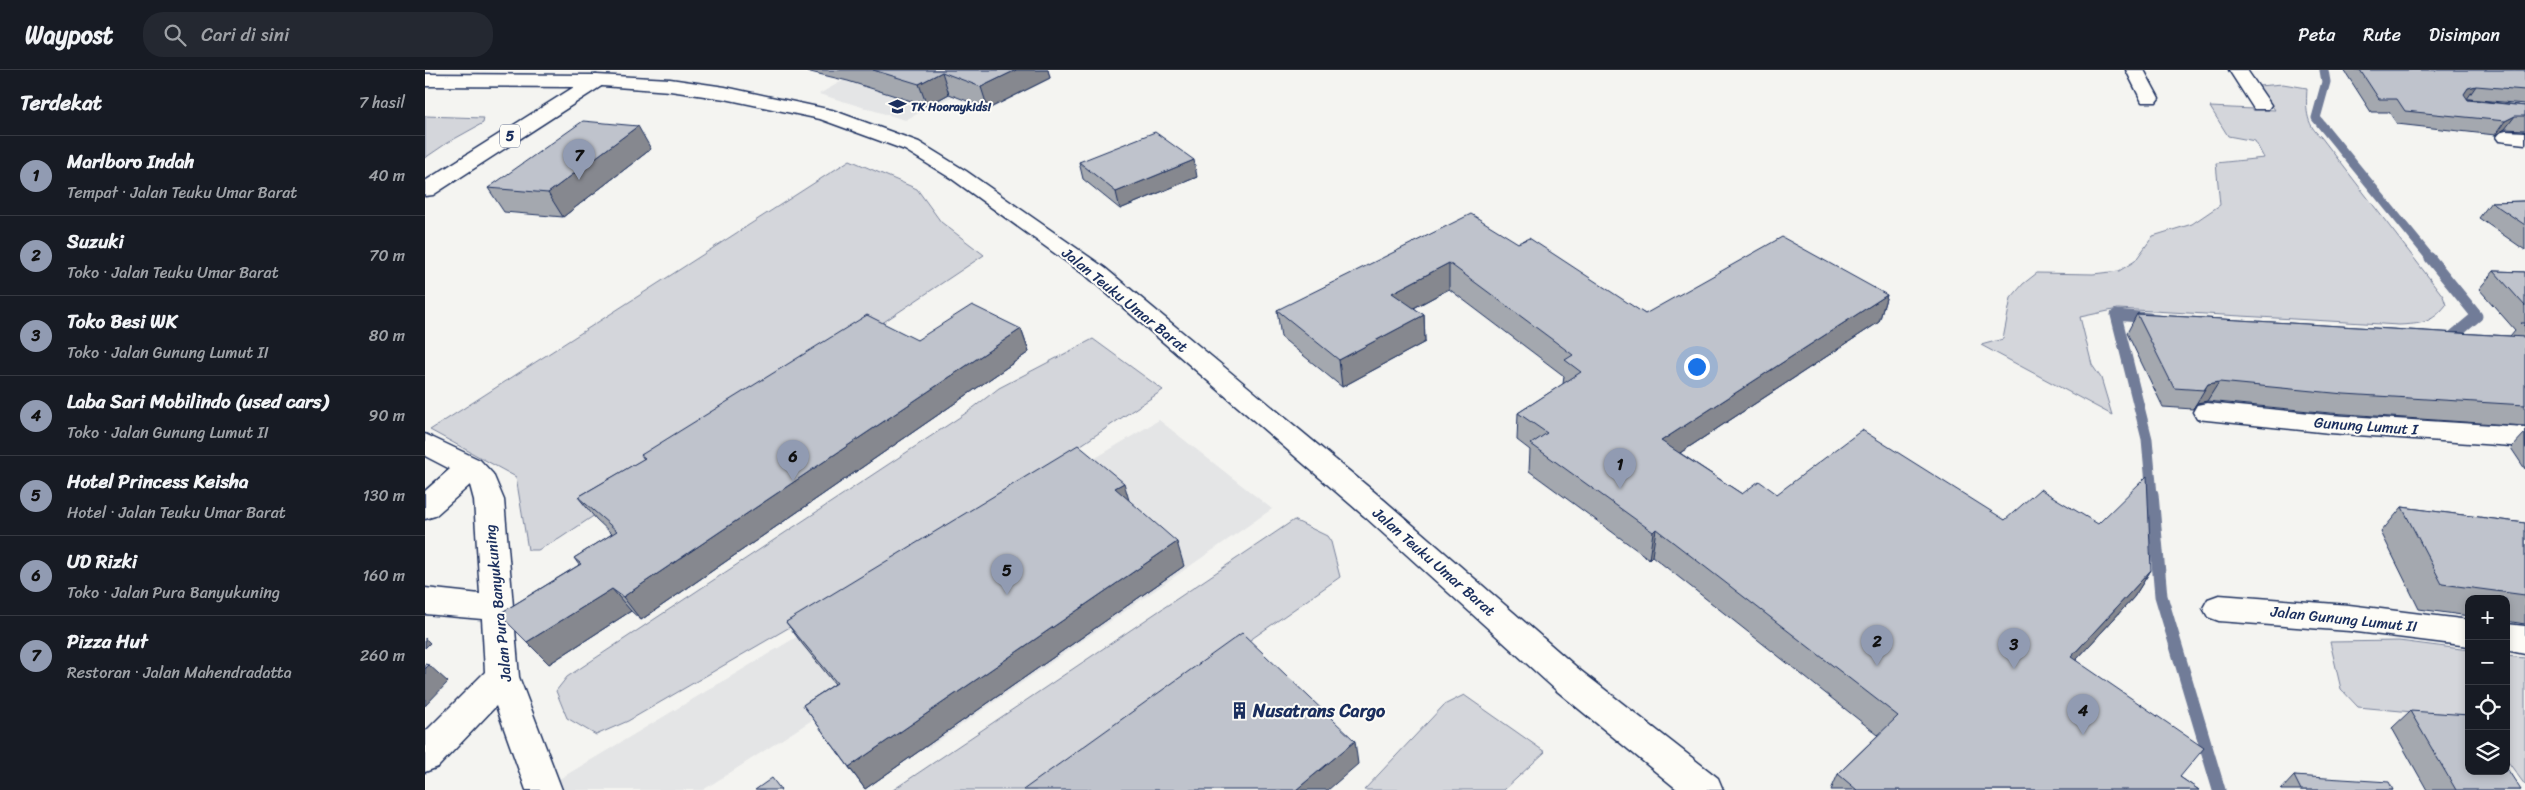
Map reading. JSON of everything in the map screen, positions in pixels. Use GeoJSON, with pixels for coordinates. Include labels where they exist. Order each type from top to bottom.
{"type":"FeatureCollection","features":[{"type":"Feature","properties":{"kind":"main road"},"geometry":{"type":"LineString","coordinates":[[2135,70],[2149,98]]}},
{"type":"Feature","properties":{"kind":"main road"},"geometry":{"type":"LineString","coordinates":[[2238,70],[2261,105]]}},
{"type":"Feature","properties":{"kind":"main road","name":"Jalan Teuku Umar Barat"},"geometry":{"type":"LineString","coordinates":[[425,80],[605,76],[780,103],[825,114],[912,146],[1014,212],[1097,273],[1374,508],[1569,680],[1705,790]]}},
{"type":"Feature","properties":{"kind":"main road","name":"5"},"geometry":{"type":"LineString","coordinates":[[425,190],[605,76]]}},
{"type":"Feature","properties":{"kind":"main road","name":"Gunung Lumut I"},"geometry":{"type":"LineString","coordinates":[[2207,412],[2330,424],[2525,437]]}},
{"type":"Feature","properties":{"kind":"main road","name":"Jalan Pura Banyukuning"},"geometry":{"type":"LineString","coordinates":[[425,444],[471,467],[483,481],[489,500],[502,677],[544,790]]}},
{"type":"Feature","properties":{"kind":"main road"},"geometry":{"type":"LineString","coordinates":[[425,508],[471,467]]}},
{"type":"Feature","properties":{"kind":"main road"},"geometry":{"type":"LineString","coordinates":[[425,601],[497,608]]}},
{"type":"Feature","properties":{"kind":"main road","name":"Jalan Gunung Lumut II"},"geometry":{"type":"LineString","coordinates":[[2219,608],[2349,618],[2465,632]]}},
{"type":"Feature","properties":{"kind":"main road"},"geometry":{"type":"LineString","coordinates":[[2510,638],[2525,640]]}},
{"type":"Feature","properties":{"kind":"main road"},"geometry":{"type":"LineString","coordinates":[[425,756],[502,677]]}},
{"type":"Feature","properties":{"kind":"shaded area","name":"TK Hooraykids!"},"geometry":{"type":"Polygon","coordinates":[[[862,70],[1006,70],[905,120],[819,94],[862,70]]]}},
{"type":"Feature","properties":{"kind":"shaded area"},"geometry":{"type":"Polygon","coordinates":[[[2283,84],[2307,88],[2307,108],[2312,127],[2443,296],[2446,305],[2436,316],[2420,323],[2399,325],[2118,309],[2080,317],[2092,365],[2101,378],[2112,415],[1981,345],[2003,339],[2011,298],[2023,284],[2037,273],[2093,274],[2119,271],[2135,261],[2153,236],[2192,224],[2220,205],[2216,163],[2264,158],[2255,141],[2228,136],[2210,107],[2275,110],[2258,86],[2283,84]]]}},
{"type":"Feature","properties":{"kind":"shaded area"},"geometry":{"type":"Polygon","coordinates":[[[425,116],[484,118],[483,123],[425,158],[425,116]]]}},
{"type":"Feature","properties":{"kind":"shaded area"},"geometry":{"type":"Polygon","coordinates":[[[850,160],[917,189],[941,222],[984,255],[559,539],[538,550],[528,550],[516,477],[430,430],[850,160]]]}},
{"type":"Feature","properties":{"kind":"shaded area"},"geometry":{"type":"Polygon","coordinates":[[[1093,339],[1163,390],[938,541],[628,721],[596,735],[567,718],[556,691],[567,677],[969,411],[999,388],[1093,339]]]}},
{"type":"Feature","properties":{"kind":"shaded area"},"geometry":{"type":"Polygon","coordinates":[[[1159,420],[1272,509],[928,748],[873,681],[703,790],[548,790],[546,787],[1159,420]]]}},
{"type":"Feature","properties":{"kind":"shaded area"},"geometry":{"type":"Polygon","coordinates":[[[1294,520],[1327,536],[1331,542],[1340,577],[1036,790],[893,790],[1294,520]]]}},
{"type":"Feature","properties":{"kind":"shaded area"},"geometry":{"type":"Polygon","coordinates":[[[2399,641],[2465,649],[2465,722],[2423,713],[2358,707],[2341,689],[2330,642],[2399,641]]]}},
{"type":"Feature","properties":{"kind":"shaded area"},"geometry":{"type":"Polygon","coordinates":[[[2510,656],[2525,658],[2525,785],[2510,764],[2510,656]]]}},
{"type":"Feature","properties":{"kind":"shaded area"},"geometry":{"type":"Polygon","coordinates":[[[1464,695],[1545,752],[1504,790],[1364,790],[1444,705],[1464,695]]]}},
{"type":"Feature","properties":{"kind":"building"},"geometry":{"type":"Polygon","coordinates":[[[873,70],[1016,70],[981,87],[942,72],[919,84],[873,70]]]}},
{"type":"Feature","properties":{"kind":"building"},"geometry":{"type":"Polygon","coordinates":[[[2360,70],[2525,70],[2525,90],[2476,86],[2468,88],[2464,94],[2468,100],[2525,106],[2525,116],[2515,116],[2505,121],[2405,111],[2397,99],[2379,99],[2360,70]]]}},
{"type":"Feature","properties":{"kind":"building"},"geometry":{"type":"Polygon","coordinates":[[[583,121],[638,126],[548,193],[488,188],[583,121]]]}},
{"type":"Feature","properties":{"kind":"building"},"geometry":{"type":"Polygon","coordinates":[[[1155,132],[1194,160],[1116,192],[1079,162],[1155,132]]]}},
{"type":"Feature","properties":{"kind":"building"},"geometry":{"type":"Polygon","coordinates":[[[2525,201],[2525,225],[2491,202],[2525,201]]]}},
{"type":"Feature","properties":{"kind":"building"},"geometry":{"type":"Polygon","coordinates":[[[1471,214],[1518,243],[1529,238],[1645,314],[1782,237],[1887,295],[1661,441],[1742,494],[1759,481],[1777,494],[1862,430],[2005,520],[2040,489],[2098,524],[2147,476],[2151,570],[2071,657],[2204,748],[2180,777],[2199,790],[1857,790],[1838,774],[1898,716],[1656,529],[1653,532],[1531,444],[1547,433],[1518,413],[1581,372],[1565,360],[1573,355],[1449,263],[1392,293],[1424,315],[1339,360],[1277,310],[1471,214]]]}},
{"type":"Feature","properties":{"kind":"building"},"geometry":{"type":"Polygon","coordinates":[[[2494,271],[2525,272],[2525,306],[2494,271]]]}},
{"type":"Feature","properties":{"kind":"building"},"geometry":{"type":"Polygon","coordinates":[[[972,305],[1021,329],[623,597],[612,589],[527,642],[499,614],[581,564],[574,558],[617,531],[578,497],[645,458],[641,455],[867,315],[917,340],[972,305]]]}},
{"type":"Feature","properties":{"kind":"building"},"geometry":{"type":"Polygon","coordinates":[[[2137,314],[2525,337],[2525,405],[2344,394],[2219,382],[2208,384],[2204,390],[2174,388],[2137,314]]]}},
{"type":"Feature","properties":{"kind":"building"},"geometry":{"type":"Polygon","coordinates":[[[1078,445],[1124,483],[1115,488],[1177,542],[849,767],[803,705],[837,683],[786,622],[1078,445]]]}},
{"type":"Feature","properties":{"kind":"building"},"geometry":{"type":"Polygon","coordinates":[[[2402,507],[2525,523],[2525,595],[2442,584],[2402,507]]]}},
{"type":"Feature","properties":{"kind":"building","name":"Nusatrans Cargo"},"geometry":{"type":"Polygon","coordinates":[[[1242,633],[1355,741],[1296,790],[1023,790],[1242,633]]]}},
{"type":"Feature","properties":{"kind":"building"},"geometry":{"type":"Polygon","coordinates":[[[2410,711],[2465,715],[2465,775],[2510,775],[2510,773],[2521,790],[2456,790],[2410,711]]]}},
{"type":"Feature","properties":{"kind":"building"},"geometry":{"type":"Polygon","coordinates":[[[2294,776],[2389,782],[2393,790],[2301,790],[2294,776]]]}},
{"type":"Feature","properties":{"kind":"building"},"geometry":{"type":"Polygon","coordinates":[[[772,778],[781,790],[755,790],[772,778]]]}},
{"type":"Feature","properties":{"kind":"waterway"},"geometry":{"type":"LineString","coordinates":[[2324,70],[2326,82],[2316,118],[2431,259]]}},
{"type":"Feature","properties":{"kind":"waterway"},"geometry":{"type":"LineString","coordinates":[[2430,258],[2477,316],[2447,341]]}},
{"type":"Feature","properties":{"kind":"waterway"},"geometry":{"type":"LineString","coordinates":[[2149,318],[2116,315],[2147,439],[2152,495]]}},
{"type":"Feature","properties":{"kind":"waterway"},"geometry":{"type":"LineString","coordinates":[[2152,494],[2161,596],[2219,790]]}},
{"type":"Feature","properties":{"kind":"place","name":"TK Hooraykids!"},"geometry":{"type":"Point","coordinates":[897,107]}},
{"type":"Feature","properties":{"kind":"place","name":"Pizza Hut"},"geometry":{"type":"Point","coordinates":[579,180]}},
{"type":"Feature","properties":{"kind":"place","name":"UD Rizki"},"geometry":{"type":"Point","coordinates":[793,481]}},
{"type":"Feature","properties":{"kind":"place","name":"Marlboro Indah"},"geometry":{"type":"Point","coordinates":[1620,489]}},
{"type":"Feature","properties":{"kind":"place","name":"Hotel Princess Keisha"},"geometry":{"type":"Point","coordinates":[1007,595]}},
{"type":"Feature","properties":{"kind":"place","name":"Suzuki"},"geometry":{"type":"Point","coordinates":[1877,666]}},
{"type":"Feature","properties":{"kind":"place","name":"Toko Besi WK"},"geometry":{"type":"Point","coordinates":[2014,669]}},
{"type":"Feature","properties":{"kind":"place","name":"Nusatrans Cargo"},"geometry":{"type":"Point","coordinates":[1239,711]}},
{"type":"Feature","properties":{"kind":"place","name":"Laba Sari Mobilindo (used cars)"},"geometry":{"type":"Point","coordinates":[2083,735]}}]}
